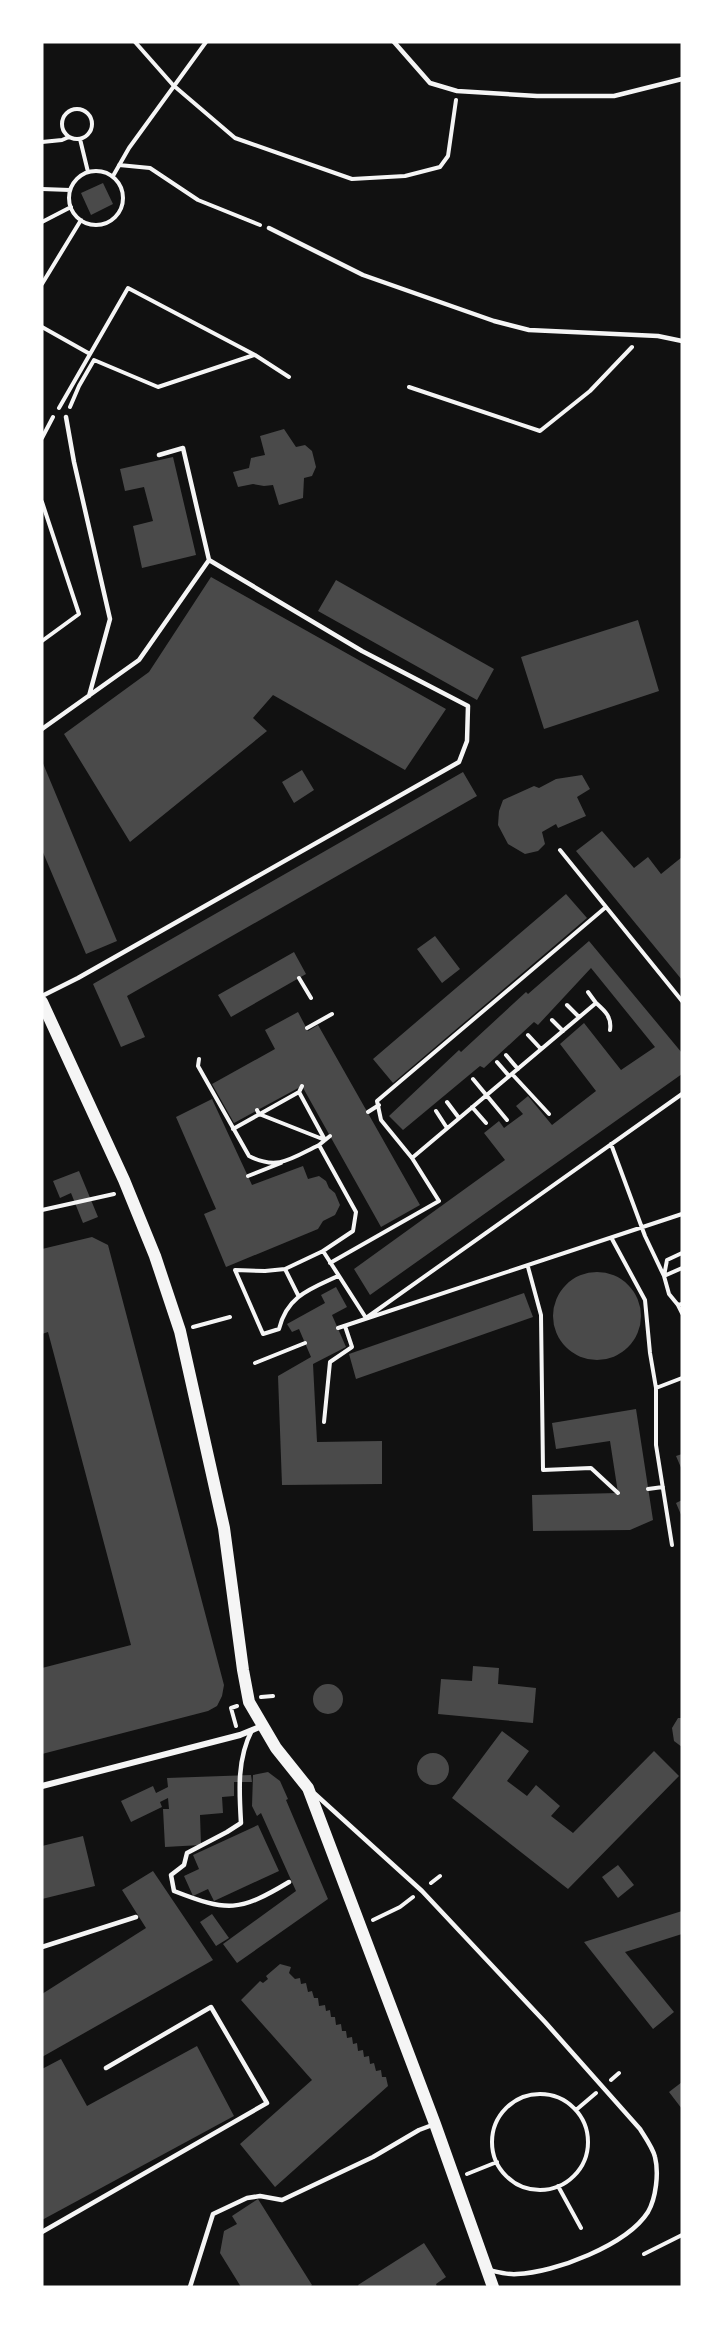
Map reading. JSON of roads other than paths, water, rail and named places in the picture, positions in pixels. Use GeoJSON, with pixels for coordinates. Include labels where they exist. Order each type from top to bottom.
{"type":"FeatureCollection","features":[{"type":"Feature","properties":{"kind":"main road"},"geometry":{"type":"LineString","coordinates":[[42,1002],[124,1180],[155,1257],[180,1331],[225,1528],[243,1670],[257,1728],[309,1788],[435,2124],[493,2287]]}},
{"type":"Feature","properties":{"kind":"street"},"geometry":{"type":"LineString","coordinates":[[42,1786],[257,1728]]}},
{"type":"Feature","properties":{"kind":"lane"},"geometry":{"type":"LineString","coordinates":[[394,42],[430,83],[457,91],[537,96],[614,96],[682,79]]}},
{"type":"Feature","properties":{"kind":"lane"},"geometry":{"type":"LineString","coordinates":[[270,228],[363,275],[494,321],[529,330],[658,336],[682,341]]}},
{"type":"Feature","properties":{"kind":"lane"},"geometry":{"type":"LineString","coordinates":[[66,417],[110,619],[89,696]]}},
{"type":"Feature","properties":{"kind":"lane"},"geometry":{"type":"LineString","coordinates":[[42,996],[78,978],[459,762],[467,741],[468,706],[362,651],[209,560],[183,448],[159,455]]}},
{"type":"Feature","properties":{"kind":"lane"},"geometry":{"type":"LineString","coordinates":[[42,729],[139,660],[209,560]]}},
{"type":"Feature","properties":{"kind":"lane"},"geometry":{"type":"LineString","coordinates":[[257,1728],[241,1762],[239,1790],[241,1823],[187,1853],[184,1865],[171,1875],[174,1891],[208,1904],[230,1906],[247,1904],[289,1882]]}},
{"type":"Feature","properties":{"kind":"lane"},"geometry":{"type":"LineString","coordinates":[[309,1788],[422,1891],[604,2087],[640,2128],[655,2156],[657,2182],[648,2211],[623,2236],[581,2258],[549,2270],[515,2275],[487,2270]]}},
{"type":"Feature","properties":{"kind":"lane"},"geometry":{"type":"LineString","coordinates":[[42,1947],[136,1917]]}},
{"type":"Feature","properties":{"kind":"lane"},"geometry":{"type":"LineString","coordinates":[[42,2232],[267,2103],[211,2007],[106,2068]]}},
{"type":"Feature","properties":{"kind":"lane"},"geometry":{"type":"LineString","coordinates":[[190,2287],[213,2214],[247,2198],[260,2196],[282,2200],[373,2157],[419,2130],[435,2124]]}}]}
